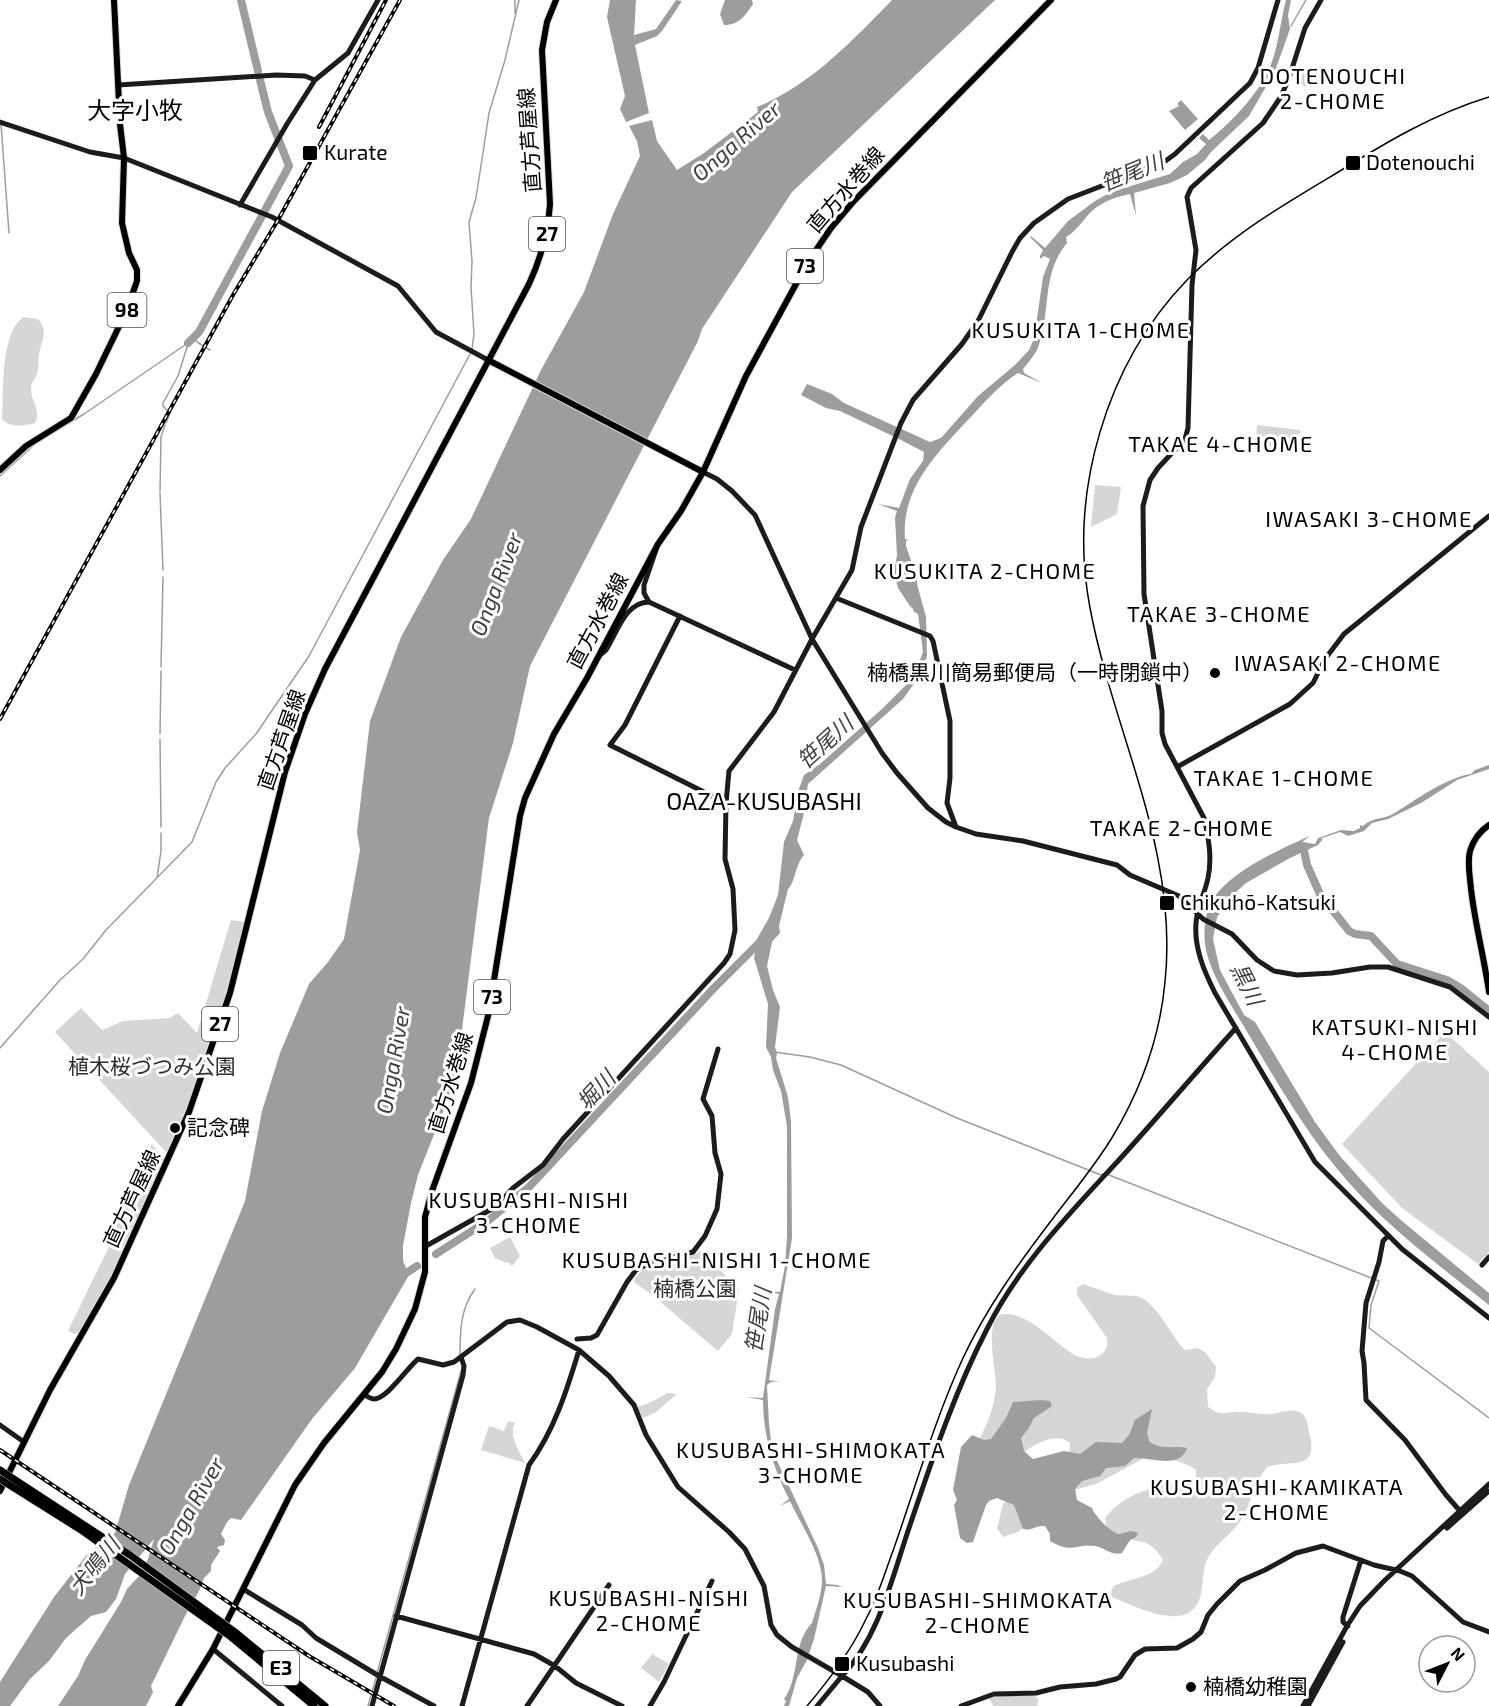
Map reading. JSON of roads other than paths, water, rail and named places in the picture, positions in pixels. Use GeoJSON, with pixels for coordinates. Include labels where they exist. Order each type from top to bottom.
{"type":"FeatureCollection","features":[{"type":"Feature","properties":{"kind":"highway","name":"E3"},"geometry":{"type":"LineString","coordinates":[[0,1470],[103,1536],[325,1706]]}},
{"type":"Feature","properties":{"kind":"highway","name":"E3"},"geometry":{"type":"LineString","coordinates":[[0,1479],[233,1634],[314,1706]]}},
{"type":"Feature","properties":{"kind":"main road","name":"98"},"geometry":{"type":"LineString","coordinates":[[0,470],[26,446],[71,418],[83,401],[126,312],[137,277],[137,270],[129,254],[122,223],[124,158],[114,0]]}},
{"type":"Feature","properties":{"kind":"main road","name":"直方芦屋線"},"geometry":{"type":"LineString","coordinates":[[0,1491],[50,1390],[114,1278],[189,1112],[230,993],[285,772],[325,669],[490,361],[540,260],[548,228],[550,194],[542,50],[547,22],[556,0]]}},
{"type":"Feature","properties":{"kind":"main road","name":"直方水巻線"},"geometry":{"type":"LineString","coordinates":[[243,1589],[301,1476],[324,1443],[365,1395],[396,1349],[415,1309],[425,1272],[426,1217],[432,1191],[471,1083],[489,1012],[520,816],[541,761],[658,544],[681,511],[746,376],[808,262],[831,228],[881,172],[1051,0]]}},
{"type":"Feature","properties":{"kind":"main road"},"geometry":{"type":"LineString","coordinates":[[490,361],[701,471]]}},
{"type":"Feature","properties":{"kind":"main road"},"geometry":{"type":"LineString","coordinates":[[1489,825],[1473,843],[1469,867],[1474,915],[1489,992]]}},
{"type":"Feature","properties":{"kind":"main road","name":"73"},"geometry":{"type":"LineString","coordinates":[[178,1706],[213,1649],[243,1589]]}},
{"type":"Feature","properties":{"kind":"street"},"geometry":{"type":"LineString","coordinates":[[240,205],[315,80],[348,53],[378,0]]}},
{"type":"Feature","properties":{"kind":"street"},"geometry":{"type":"LineString","coordinates":[[426,1246],[497,1206],[513,1188],[543,1165],[563,1139],[724,963],[730,954],[735,930],[733,889],[725,859],[729,771],[774,712],[795,670],[814,642],[852,570],[861,527],[901,423],[913,400],[962,344],[978,321],[1020,238],[1034,223],[1068,199],[1164,162],[1250,83],[1258,68],[1278,0]]}},
{"type":"Feature","properties":{"kind":"street"},"geometry":{"type":"LineString","coordinates":[[1322,0],[1305,27],[1288,81],[1280,98],[1263,123],[1191,188],[1187,197],[1196,250],[1192,285],[1187,434],[1150,480],[1143,506],[1145,602],[1162,711],[1162,733],[1177,768],[1204,818],[1207,830],[1209,875],[1196,924],[1197,949],[1204,973],[1315,1162],[1388,1236],[1489,1318]]}},
{"type":"Feature","properties":{"kind":"street"},"geometry":{"type":"LineString","coordinates":[[118,85],[276,75],[305,76],[315,80]]}},
{"type":"Feature","properties":{"kind":"street"},"geometry":{"type":"LineString","coordinates":[[0,122],[90,152],[124,158],[278,220],[398,286],[436,332],[490,361]]}},
{"type":"Feature","properties":{"kind":"street"},"geometry":{"type":"LineString","coordinates":[[701,471],[717,479],[732,491],[754,515],[814,642],[860,719],[894,770],[928,808],[946,822],[976,834],[1023,841],[1109,862],[1130,875],[1179,896],[1203,919],[1238,939],[1257,960],[1274,971],[1297,975],[1332,973],[1370,967],[1388,968],[1427,978],[1450,987],[1489,1017]]}},
{"type":"Feature","properties":{"kind":"street"},"geometry":{"type":"LineString","coordinates":[[1177,768],[1290,704],[1313,683],[1332,648],[1350,628],[1489,516]]}},
{"type":"Feature","properties":{"kind":"street"},"geometry":{"type":"LineString","coordinates":[[649,602],[644,593],[644,585],[658,544]]}},
{"type":"Feature","properties":{"kind":"street"},"geometry":{"type":"LineString","coordinates":[[836,598],[930,636],[933,640],[950,721],[950,778],[947,803],[956,827]]}},
{"type":"Feature","properties":{"kind":"street"},"geometry":{"type":"LineString","coordinates":[[598,657],[606,650],[633,606],[640,602],[649,602],[795,670]]}},
{"type":"Feature","properties":{"kind":"street"},"geometry":{"type":"LineString","coordinates":[[680,616],[625,725],[610,745],[726,802]]}},
{"type":"Feature","properties":{"kind":"street"},"geometry":{"type":"LineString","coordinates":[[816,1706],[859,1653],[878,1616],[964,1376],[994,1317],[1016,1281],[1049,1237],[1236,1028]]}},
{"type":"Feature","properties":{"kind":"street"},"geometry":{"type":"LineString","coordinates":[[577,1339],[597,1335],[636,1270],[650,1263],[693,1252],[705,1236],[717,1209],[721,1183],[715,1153],[712,1116],[703,1100],[718,1049]]}},
{"type":"Feature","properties":{"kind":"street"},"geometry":{"type":"LineString","coordinates":[[1388,1236],[1383,1241],[1366,1303],[1362,1351],[1366,1400],[1405,1440],[1446,1496],[1460,1511]]}},
{"type":"Feature","properties":{"kind":"street"},"geometry":{"type":"LineString","coordinates":[[1482,1265],[1489,1257]]}},
{"type":"Feature","properties":{"kind":"street"},"geometry":{"type":"LineString","coordinates":[[365,1395],[377,1399],[395,1384],[418,1359],[443,1365],[461,1358],[507,1322],[513,1320],[520,1320],[537,1327],[579,1350],[609,1376],[634,1405],[646,1435],[678,1487],[745,1549],[764,1586],[771,1625],[777,1635],[792,1647],[868,1692],[880,1706]]}},
{"type":"Feature","properties":{"kind":"street"},"geometry":{"type":"LineString","coordinates":[[462,1706],[529,1465],[542,1448],[555,1419],[579,1350]]}},
{"type":"Feature","properties":{"kind":"street"},"geometry":{"type":"LineString","coordinates":[[372,1706],[378,1675],[463,1376],[464,1366],[461,1358]]}},
{"type":"Feature","properties":{"kind":"street"},"geometry":{"type":"LineString","coordinates":[[0,1425],[24,1442]]}},
{"type":"Feature","properties":{"kind":"street"},"geometry":{"type":"LineString","coordinates":[[1303,1706],[1348,1627],[1363,1608],[1399,1570],[1489,1484]]}},
{"type":"Feature","properties":{"kind":"street"},"geometry":{"type":"LineString","coordinates":[[1399,1570],[1489,1491]]}},
{"type":"Feature","properties":{"kind":"street"},"geometry":{"type":"LineString","coordinates":[[961,1706],[994,1694],[1036,1693],[1060,1687],[1116,1680],[1135,1654],[1145,1649],[1177,1648],[1193,1640],[1201,1632],[1208,1615],[1240,1581],[1296,1553],[1323,1546],[1374,1566],[1399,1570],[1419,1582],[1463,1622],[1489,1632]]}},
{"type":"Feature","properties":{"kind":"street"},"geometry":{"type":"LineString","coordinates":[[1348,1627],[1343,1622],[1361,1560]]}},
{"type":"Feature","properties":{"kind":"street"},"geometry":{"type":"LineString","coordinates":[[650,1706],[664,1682],[712,1581]]}},
{"type":"Feature","properties":{"kind":"street"},"geometry":{"type":"LineString","coordinates":[[527,1706],[609,1586]]}},
{"type":"Feature","properties":{"kind":"street"},"geometry":{"type":"LineString","coordinates":[[243,1589],[302,1625],[316,1638],[435,1706]]}},
{"type":"Feature","properties":{"kind":"street"},"geometry":{"type":"LineString","coordinates":[[396,1616],[534,1654],[555,1666],[576,1683],[622,1706]]}},
{"type":"Feature","properties":{"kind":"street"},"geometry":{"type":"LineString","coordinates":[[1308,1706],[1348,1627]]}},
{"type":"Feature","properties":{"kind":"street"},"geometry":{"type":"LineString","coordinates":[[213,1649],[282,1706]]}},
{"type":"Feature","properties":{"kind":"water"},"geometry":{"type":"Polygon","coordinates":[[[610,0],[636,0],[634,35],[656,29],[676,0],[682,1],[657,36],[635,45],[649,113],[626,122],[620,109],[625,96],[607,17],[610,0]]]}},
{"type":"Feature","properties":{"kind":"water"},"geometry":{"type":"Polygon","coordinates":[[[725,0],[752,0],[753,4],[738,22],[724,25],[720,14],[725,0]]]}},
{"type":"Feature","properties":{"kind":"water"},"geometry":{"type":"Polygon","coordinates":[[[892,0],[995,0],[792,192],[702,329],[698,341],[530,666],[513,743],[489,818],[459,1053],[450,1094],[418,1175],[411,1203],[403,1246],[403,1261],[409,1275],[355,1368],[312,1419],[241,1520],[231,1518],[227,1522],[221,1534],[225,1540],[224,1545],[217,1547],[220,1551],[211,1565],[211,1571],[204,1578],[151,1686],[153,1692],[146,1706],[58,1706],[78,1676],[127,1589],[139,1576],[148,1559],[154,1539],[125,1574],[116,1599],[106,1612],[91,1616],[66,1638],[10,1706],[0,1706],[0,1682],[54,1597],[89,1552],[115,1533],[129,1485],[245,1201],[262,1111],[280,1053],[309,984],[344,939],[360,850],[357,832],[370,721],[401,637],[443,560],[471,519],[541,370],[584,292],[613,214],[640,156],[637,141],[629,126],[652,120],[657,141],[677,170],[704,153],[758,112],[757,107],[795,87],[830,61],[892,0]]]}},
{"type":"Feature","properties":{"kind":"water"},"geometry":{"type":"Polygon","coordinates":[[[1286,0],[1291,0],[1288,15],[1290,29],[1275,71],[1249,116],[1187,175],[1170,183],[1134,193],[1136,216],[1130,194],[1120,196],[1089,213],[1066,237],[1067,243],[1053,268],[1037,350],[1023,369],[1024,373],[1042,383],[1018,373],[998,389],[933,459],[915,488],[909,504],[905,521],[905,539],[909,540],[906,541],[906,546],[917,578],[926,617],[927,656],[921,674],[903,699],[808,784],[797,840],[804,855],[788,889],[779,926],[780,933],[772,942],[767,966],[780,1007],[775,1047],[776,1058],[788,1097],[791,1121],[792,1238],[769,1380],[779,1382],[771,1382],[767,1385],[772,1450],[818,1548],[824,1565],[826,1584],[842,1587],[826,1586],[807,1660],[797,1678],[789,1706],[784,1706],[801,1640],[812,1623],[822,1583],[819,1562],[790,1501],[780,1506],[789,1499],[770,1451],[763,1400],[746,1397],[763,1398],[779,1294],[763,1290],[780,1292],[787,1236],[787,1126],[781,1091],[766,1047],[768,1004],[754,958],[758,937],[778,895],[784,842],[793,821],[804,775],[820,764],[882,709],[913,678],[923,652],[918,614],[914,612],[911,604],[912,609],[898,588],[894,573],[897,555],[895,518],[897,511],[878,504],[899,508],[910,479],[923,461],[924,452],[840,411],[826,408],[801,395],[807,384],[930,442],[941,438],[978,396],[1015,365],[1029,350],[1034,339],[1043,277],[1050,259],[1044,256],[1040,259],[1043,250],[1030,237],[1045,248],[1068,221],[1095,201],[1111,192],[1170,174],[1183,162],[1197,154],[1206,144],[1199,138],[1203,134],[1209,140],[1226,125],[1244,107],[1265,77],[1275,50],[1286,0]]]}},
{"type":"Feature","properties":{"kind":"water"},"geometry":{"type":"Polygon","coordinates":[[[1181,100],[1198,119],[1185,130],[1169,111],[1179,106],[1177,104],[1181,100]]]}},
{"type":"Feature","properties":{"kind":"water"},"geometry":{"type":"Polygon","coordinates":[[[1489,765],[1489,769],[1457,780],[1421,803],[1388,819],[1372,823],[1364,831],[1348,836],[1340,832],[1322,838],[1318,845],[1246,883],[1217,917],[1213,939],[1220,970],[1244,1015],[1255,1022],[1315,1122],[1339,1155],[1382,1203],[1489,1293],[1489,1305],[1425,1254],[1364,1199],[1315,1141],[1225,996],[1207,954],[1204,931],[1208,909],[1214,897],[1237,875],[1252,865],[1310,836],[1302,842],[1315,844],[1318,838],[1341,830],[1354,831],[1360,828],[1360,825],[1363,826],[1393,814],[1441,785],[1489,765]]]}},
{"type":"Feature","properties":{"kind":"water"},"geometry":{"type":"Polygon","coordinates":[[[1050,1401],[1052,1406],[1034,1418],[1021,1438],[1024,1451],[1033,1459],[1064,1451],[1080,1454],[1096,1442],[1122,1443],[1129,1435],[1135,1420],[1152,1409],[1147,1433],[1149,1441],[1163,1447],[1187,1448],[1183,1455],[1172,1461],[1134,1458],[1125,1466],[1106,1468],[1100,1476],[1082,1481],[1075,1489],[1077,1500],[1092,1508],[1112,1531],[1119,1534],[1131,1531],[1138,1533],[1130,1540],[1122,1553],[1095,1546],[1068,1548],[1058,1545],[1050,1541],[1050,1534],[1045,1526],[1023,1529],[1014,1505],[997,1498],[986,1505],[973,1542],[967,1543],[960,1538],[954,1505],[957,1500],[953,1490],[961,1447],[972,1435],[984,1440],[991,1439],[1006,1418],[1013,1402],[1050,1401]]]}},
{"type":"Feature","properties":{"kind":"waterway"},"geometry":{"type":"LineString","coordinates":[[241,0],[258,71]]}},
{"type":"Feature","properties":{"kind":"waterway"},"geometry":{"type":"LineString","coordinates":[[515,0],[515,13]]}},
{"type":"Feature","properties":{"kind":"waterway"},"geometry":{"type":"LineString","coordinates":[[472,349],[474,334],[469,222],[476,198],[489,113],[505,60],[519,0]]}},
{"type":"Feature","properties":{"kind":"waterway"},"geometry":{"type":"LineString","coordinates":[[1291,26],[1306,0]]}},
{"type":"Feature","properties":{"kind":"waterway"},"geometry":{"type":"LineString","coordinates":[[188,343],[199,332],[289,166],[268,112],[260,80]]}},
{"type":"Feature","properties":{"kind":"waterway"},"geometry":{"type":"LineString","coordinates":[[1,124],[9,233]]}},
{"type":"Feature","properties":{"kind":"waterway"},"geometry":{"type":"LineString","coordinates":[[194,338],[210,350]]}},
{"type":"Feature","properties":{"kind":"waterway"},"geometry":{"type":"LineString","coordinates":[[46,437],[188,343]]}},
{"type":"Feature","properties":{"kind":"waterway"},"geometry":{"type":"LineString","coordinates":[[166,423],[170,413],[163,403],[178,376],[188,344]]}},
{"type":"Feature","properties":{"kind":"waterway"},"geometry":{"type":"LineString","coordinates":[[0,1048],[60,980],[83,959],[106,930],[192,842],[216,782],[225,768],[256,734],[309,656],[470,354]]}},
{"type":"Feature","properties":{"kind":"waterway"},"geometry":{"type":"LineString","coordinates":[[160,491],[161,437],[165,425]]}},
{"type":"Feature","properties":{"kind":"waterway"},"geometry":{"type":"LineString","coordinates":[[0,476],[35,444]]}},
{"type":"Feature","properties":{"kind":"waterway"},"geometry":{"type":"LineString","coordinates":[[160,493],[163,570]]}},
{"type":"Feature","properties":{"kind":"waterway"},"geometry":{"type":"LineString","coordinates":[[161,667],[163,577]]}},
{"type":"Feature","properties":{"kind":"waterway"},"geometry":{"type":"LineString","coordinates":[[160,734],[161,671]]}},
{"type":"Feature","properties":{"kind":"waterway"},"geometry":{"type":"LineString","coordinates":[[160,739],[161,827]]}},
{"type":"Feature","properties":{"kind":"waterway"},"geometry":{"type":"LineString","coordinates":[[157,878],[161,833]]}},
{"type":"Feature","properties":{"kind":"waterway"},"geometry":{"type":"LineString","coordinates":[[1303,846],[1307,865],[1320,894],[1349,931],[1371,936],[1397,964],[1447,980],[1489,1011]]}},
{"type":"Feature","properties":{"kind":"waterway","name":"堀川"},"geometry":{"type":"LineString","coordinates":[[436,1254],[489,1220],[529,1187],[714,988],[763,939]]}},
{"type":"Feature","properties":{"kind":"waterway"},"geometry":{"type":"LineString","coordinates":[[774,1052],[810,1057],[841,1065],[957,1118],[1101,1175],[1105,1173]]}},
{"type":"Feature","properties":{"kind":"waterway"},"geometry":{"type":"LineString","coordinates":[[1109,1175],[1379,1281],[1371,1305],[1369,1328],[1489,1418]]}},
{"type":"Feature","properties":{"kind":"waterway","name":"堀川"},"geometry":{"type":"LineString","coordinates":[[400,1277],[417,1266]]}},
{"type":"Feature","properties":{"kind":"waterway"},"geometry":{"type":"LineString","coordinates":[[460,1356],[464,1313],[475,1289]]}},
{"type":"Feature","properties":{"kind":"waterway"},"geometry":{"type":"LineString","coordinates":[[377,1673],[461,1371]]}},
{"type":"Feature","properties":{"kind":"waterway"},"geometry":{"type":"LineString","coordinates":[[368,1706],[376,1678]]}},
{"type":"Feature","properties":{"kind":"tram line"},"geometry":{"type":"LineString","coordinates":[[807,1706],[847,1653],[874,1602],[926,1452],[972,1340],[992,1304],[1015,1270],[1113,1136],[1148,1062],[1159,1022],[1165,982],[1167,933],[1163,886],[1142,793],[1101,655],[1090,608],[1085,564],[1084,520],[1090,476],[1100,432],[1115,390],[1135,351],[1159,313],[1187,280],[1221,249],[1277,210],[1391,140],[1448,112],[1489,97]]}},
{"type":"Feature","properties":{"kind":"railway"},"geometry":{"type":"LineString","coordinates":[[319,127],[386,0]]}},
{"type":"Feature","properties":{"kind":"railway"},"geometry":{"type":"LineString","coordinates":[[0,719],[233,295],[278,220],[400,0]]}},
{"type":"Feature","properties":{"kind":"railway"},"geometry":{"type":"LineString","coordinates":[[0,1450],[309,1656],[394,1706]]}},
{"type":"Feature","properties":{"kind":"place","name":"Kurate"},"geometry":{"type":"Point","coordinates":[310,153]}},
{"type":"Feature","properties":{"kind":"place","name":"Dotenouchi"},"geometry":{"type":"Point","coordinates":[1353,163]}},
{"type":"Feature","properties":{"kind":"place","name":"楠橋黒川簡易郵便局（一時閉鎖中）"},"geometry":{"type":"Point","coordinates":[1215,673]}},
{"type":"Feature","properties":{"kind":"place","name":"Chikuhō-Katsuki"},"geometry":{"type":"Point","coordinates":[1167,903]}},
{"type":"Feature","properties":{"kind":"place","name":"記念碑"},"geometry":{"type":"Point","coordinates":[175,1128]}},
{"type":"Feature","properties":{"kind":"place","name":"Kusubashi"},"geometry":{"type":"Point","coordinates":[842,1664]}},
{"type":"Feature","properties":{"kind":"place","name":"楠橋幼稚園"},"geometry":{"type":"Point","coordinates":[1191,1687]}},
{"type":"Feature","properties":{"kind":"district","name":"DOTENOUCHI 2-CHOME"},"geometry":{"type":"Point","coordinates":[1333,88]}},
{"type":"Feature","properties":{"kind":"district","name":"大字小牧"},"geometry":{"type":"Point","coordinates":[135,111]}},
{"type":"Feature","properties":{"kind":"district","name":"KUSUKITA 1-CHOME"},"geometry":{"type":"Point","coordinates":[1081,330]}},
{"type":"Feature","properties":{"kind":"district","name":"TAKAE 4-CHOME"},"geometry":{"type":"Point","coordinates":[1221,444]}},
{"type":"Feature","properties":{"kind":"district","name":"IWASAKI 3-CHOME"},"geometry":{"type":"Point","coordinates":[1369,519]}},
{"type":"Feature","properties":{"kind":"district","name":"KUSUKITA 2-CHOME"},"geometry":{"type":"Point","coordinates":[985,571]}},
{"type":"Feature","properties":{"kind":"district","name":"TAKAE 3-CHOME"},"geometry":{"type":"Point","coordinates":[1219,614]}},
{"type":"Feature","properties":{"kind":"district","name":"IWASAKI 2-CHOME"},"geometry":{"type":"Point","coordinates":[1338,663]}},
{"type":"Feature","properties":{"kind":"district","name":"TAKAE 1-CHOME"},"geometry":{"type":"Point","coordinates":[1284,778]}},
{"type":"Feature","properties":{"kind":"district","name":"OAZA-KUSUBASHI"},"geometry":{"type":"Point","coordinates":[764,802]}},
{"type":"Feature","properties":{"kind":"district","name":"TAKAE 2-CHOME"},"geometry":{"type":"Point","coordinates":[1182,828]}},
{"type":"Feature","properties":{"kind":"district","name":"KATSUKI-NISHI 4-CHOME"},"geometry":{"type":"Point","coordinates":[1395,1040]}},
{"type":"Feature","properties":{"kind":"district","name":"KUSUBASHI-NISHI 3-CHOME"},"geometry":{"type":"Point","coordinates":[529,1212]}},
{"type":"Feature","properties":{"kind":"district","name":"KUSUBASHI-NISHI 1-CHOME"},"geometry":{"type":"Point","coordinates":[717,1260]}},
{"type":"Feature","properties":{"kind":"district","name":"KUSUBASHI-SHIMOKATA 3-CHOME"},"geometry":{"type":"Point","coordinates":[811,1462]}},
{"type":"Feature","properties":{"kind":"district","name":"KUSUBASHI-KAMIKATA 2-CHOME"},"geometry":{"type":"Point","coordinates":[1277,1500]}},
{"type":"Feature","properties":{"kind":"district","name":"KUSUBASHI-NISHI 2-CHOME"},"geometry":{"type":"Point","coordinates":[649,1610]}},
{"type":"Feature","properties":{"kind":"district","name":"KUSUBASHI-SHIMOKATA 2-CHOME"},"geometry":{"type":"Point","coordinates":[978,1613]}},
{"type":"Feature","properties":{"kind":"water label","name":"Onga River"},"geometry":{"type":"Point","coordinates":[736,141]}},
{"type":"Feature","properties":{"kind":"water label","name":"笹尾川"},"geometry":{"type":"Point","coordinates":[1132,172]}},
{"type":"Feature","properties":{"kind":"water label","name":"Onga River"},"geometry":{"type":"Point","coordinates":[496,584]}},
{"type":"Feature","properties":{"kind":"water label","name":"笹尾川"},"geometry":{"type":"Point","coordinates":[825,742]}},
{"type":"Feature","properties":{"kind":"water label","name":"黒川"},"geometry":{"type":"Point","coordinates":[1247,984]}},
{"type":"Feature","properties":{"kind":"water label","name":"Onga River"},"geometry":{"type":"Point","coordinates":[393,1060]}},
{"type":"Feature","properties":{"kind":"water label","name":"笹尾川"},"geometry":{"type":"Point","coordinates":[758,1320]}},
{"type":"Feature","properties":{"kind":"water label","name":"Onga River"},"geometry":{"type":"Point","coordinates":[191,1506]}},
{"type":"Feature","properties":{"kind":"water label","name":"犬鳴川"},"geometry":{"type":"Point","coordinates":[94,1566]}},
{"type":"Feature","properties":{"kind":"park label","name":"植木桜づつみ公園"},"geometry":{"type":"Point","coordinates":[152,1067]}},
{"type":"Feature","properties":{"kind":"park label","name":"楠橋公園"},"geometry":{"type":"Point","coordinates":[695,1289]}}]}
